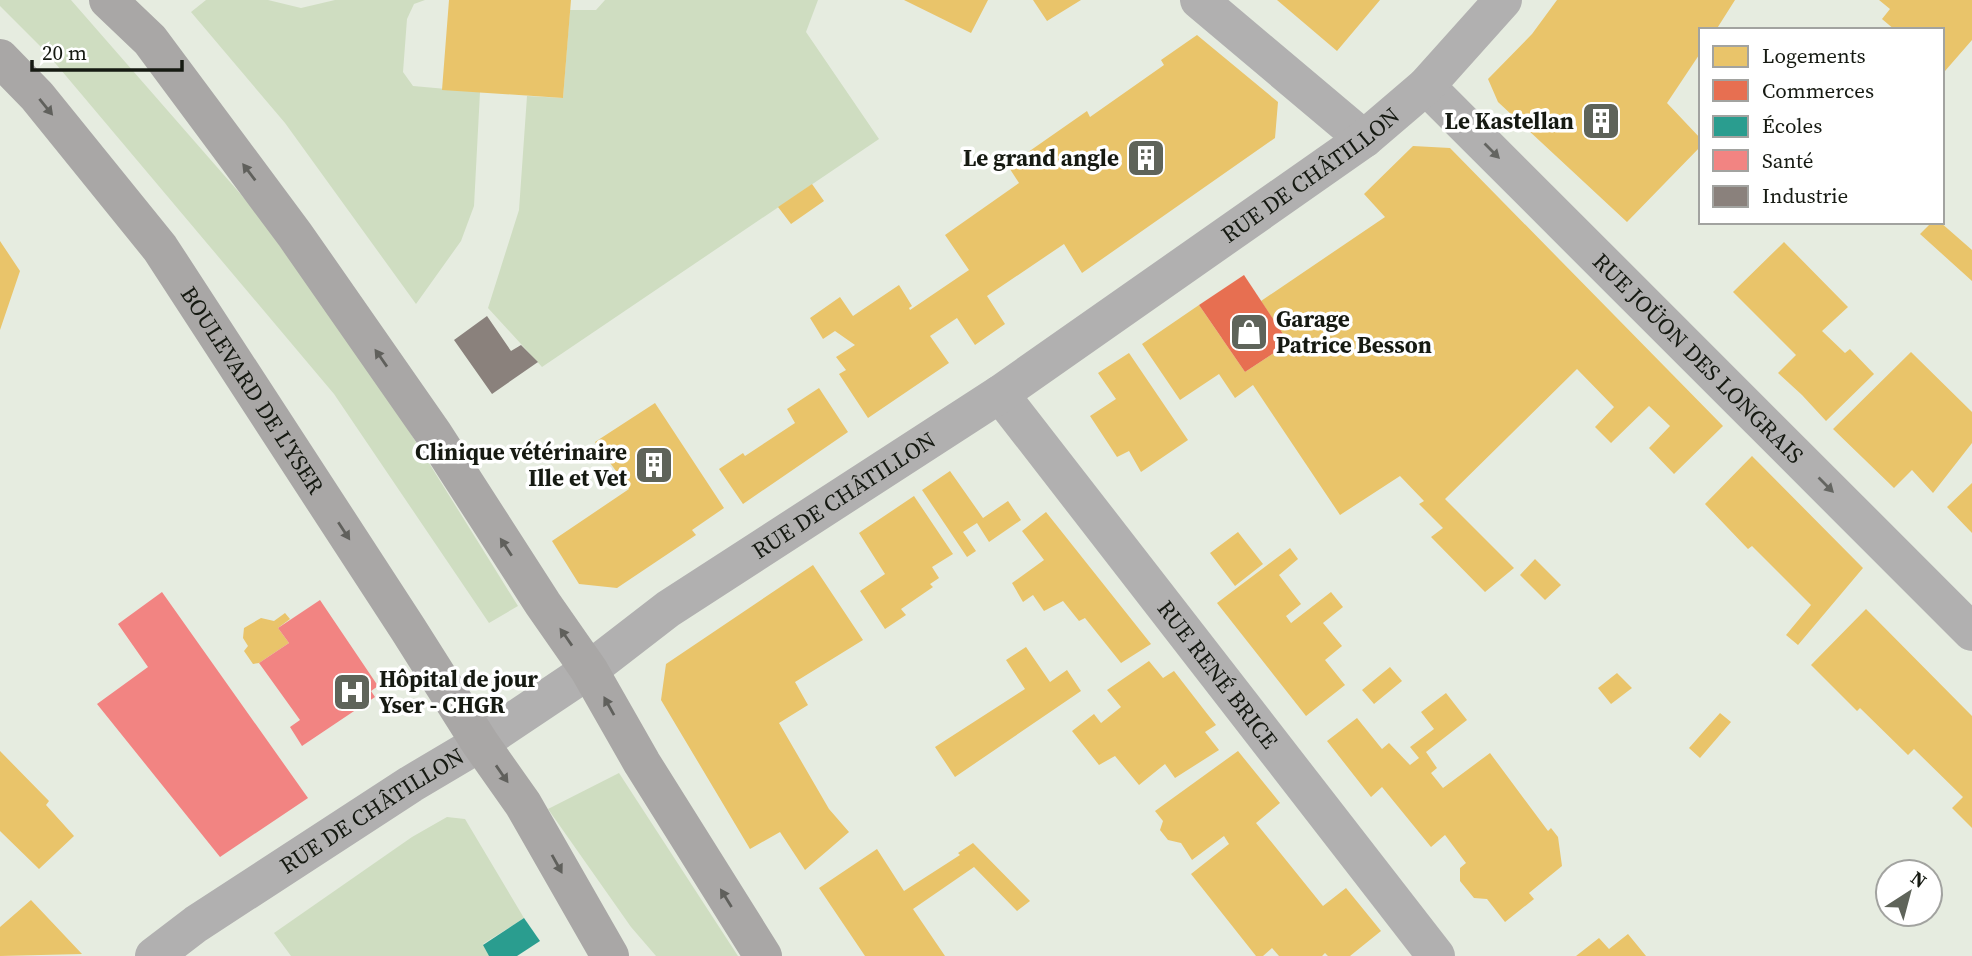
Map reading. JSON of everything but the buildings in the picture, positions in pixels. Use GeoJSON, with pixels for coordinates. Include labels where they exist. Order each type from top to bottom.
{"type":"FeatureCollection","features":[{"type":"Feature","properties":{"kind":"main road"},"geometry":{"type":"LineString","coordinates":[[108,0],[150,40],[295,235],[433,433],[543,604],[589,670],[642,763],[763,956]]}},
{"type":"Feature","properties":{"kind":"main road","name":"BOULEVARD DE L'YSER"},"geometry":{"type":"LineString","coordinates":[[0,58],[37,96],[160,248],[480,743],[523,804],[610,956]]}},
{"type":"Feature","properties":{"kind":"street"},"geometry":{"type":"LineString","coordinates":[[1199,0],[1364,138]]}},
{"type":"Feature","properties":{"kind":"street","name":"RUE DE CHÂTILLON"},"geometry":{"type":"LineString","coordinates":[[154,956],[207,916],[411,784],[480,743],[589,670],[668,609],[1000,394],[1364,138],[1426,86],[1503,0]]}},
{"type":"Feature","properties":{"kind":"street","name":"RUE JOÜON DES LONGRAIS"},"geometry":{"type":"LineString","coordinates":[[1426,86],[1972,632]]}},
{"type":"Feature","properties":{"kind":"street","name":"RUE RENÉ BRICE"},"geometry":{"type":"LineString","coordinates":[[1000,394],[1437,956]]}},
{"type":"Feature","properties":{"kind":"green space"},"geometry":{"type":"Polygon","coordinates":[[[0,0],[71,0],[251,206],[376,378],[518,606],[489,623],[334,394],[45,51],[0,6],[0,0]]]}},
{"type":"Feature","properties":{"kind":"green space"},"geometry":{"type":"Polygon","coordinates":[[[206,0],[268,0],[301,8],[335,0],[425,0],[414,4],[407,19],[403,72],[413,86],[480,92],[474,206],[461,241],[416,304],[285,123],[191,12],[206,0]]]}},
{"type":"Feature","properties":{"kind":"green space"},"geometry":{"type":"Polygon","coordinates":[[[605,0],[818,0],[806,32],[879,139],[542,367],[488,308],[519,210],[527,96],[563,98],[570,10],[596,10],[605,0]]]}},
{"type":"Feature","properties":{"kind":"green space"},"geometry":{"type":"Polygon","coordinates":[[[619,773],[738,956],[656,956],[631,927],[548,809],[619,773]]]}},
{"type":"Feature","properties":{"kind":"green space"},"geometry":{"type":"Polygon","coordinates":[[[447,817],[465,819],[524,918],[483,944],[489,956],[291,956],[274,933],[412,837],[447,817]]]}},
{"type":"Feature","properties":{"kind":"place","name":"Le Kastellan"},"geometry":{"type":"Point","coordinates":[1601,121]}},
{"type":"Feature","properties":{"kind":"place","name":"Le grand angle"},"geometry":{"type":"Point","coordinates":[1146,158]}},
{"type":"Feature","properties":{"kind":"place","name":"Garage Patrice Besson"},"geometry":{"type":"Point","coordinates":[1249,332]}},
{"type":"Feature","properties":{"kind":"place","name":"Clinique vétérinaire Ille et Vet"},"geometry":{"type":"Point","coordinates":[654,465]}},
{"type":"Feature","properties":{"kind":"place","name":"Hôpital de jour Yser - CHGR"},"geometry":{"type":"Point","coordinates":[352,692]}}]}
